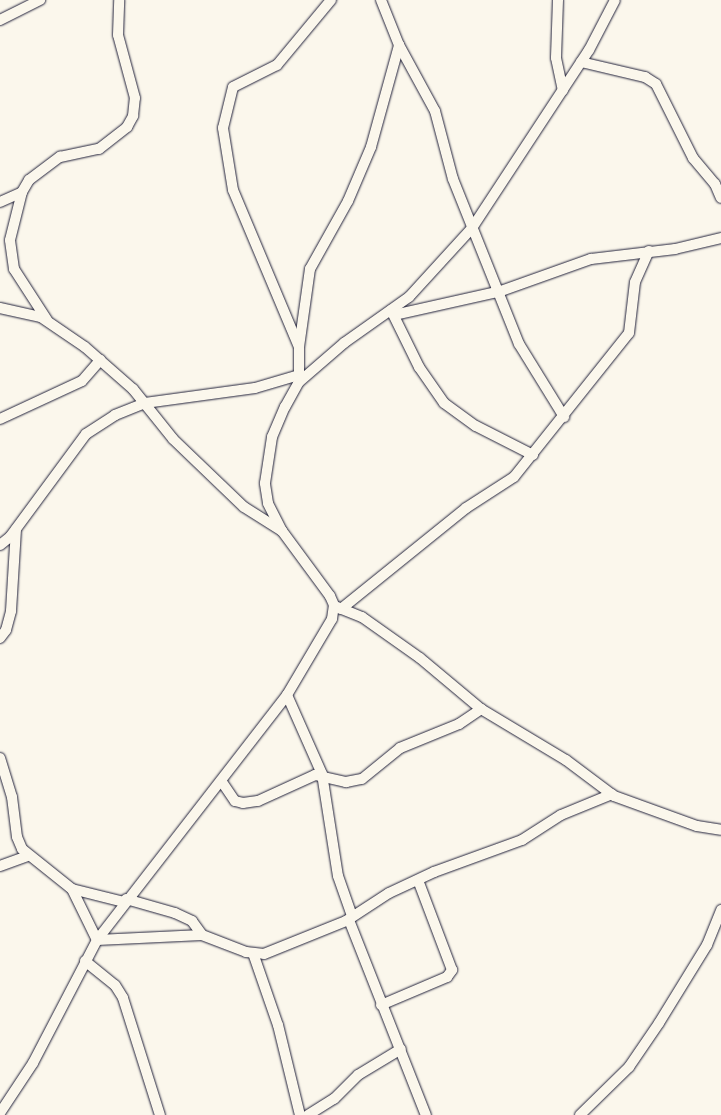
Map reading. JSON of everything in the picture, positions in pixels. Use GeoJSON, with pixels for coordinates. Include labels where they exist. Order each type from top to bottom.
{"type":"FeatureCollection","features":[{"type":"Feature","properties":{"kind":"street"},"geometry":{"type":"LineString","coordinates":[[0,20],[40,0]]}},
{"type":"Feature","properties":{"kind":"street"},"geometry":{"type":"LineString","coordinates":[[0,202],[22,192],[45,166],[60,157],[99,149],[127,127],[133,116],[135,98],[118,34],[119,0]]}},
{"type":"Feature","properties":{"kind":"street"},"geometry":{"type":"LineString","coordinates":[[299,347],[233,190],[224,147],[223,120],[233,87],[277,65],[331,0]]}},
{"type":"Feature","properties":{"kind":"street"},"geometry":{"type":"LineString","coordinates":[[381,0],[399,45],[435,111],[453,179],[472,228],[501,291],[525,356],[564,417]]}},
{"type":"Feature","properties":{"kind":"street"},"geometry":{"type":"LineString","coordinates":[[558,0],[556,58],[563,90]]}},
{"type":"Feature","properties":{"kind":"street"},"geometry":{"type":"LineString","coordinates":[[0,544],[16,528],[86,434],[115,415],[145,403],[255,388],[299,379],[344,343],[392,312],[428,278],[472,228],[581,62],[615,0]]}},
{"type":"Feature","properties":{"kind":"street"},"geometry":{"type":"LineString","coordinates":[[399,45],[371,147],[348,201],[310,269],[299,347],[299,379],[272,437],[265,483],[268,503],[282,531],[313,569],[337,607],[362,617],[420,658],[481,709],[566,760],[612,794],[697,826],[721,830]]}},
{"type":"Feature","properties":{"kind":"street"},"geometry":{"type":"LineString","coordinates":[[581,62],[645,77],[656,84],[693,158],[716,184],[721,198]]}},
{"type":"Feature","properties":{"kind":"street"},"geometry":{"type":"LineString","coordinates":[[22,192],[10,240],[12,264],[47,320],[100,360],[145,403],[173,439],[244,507],[282,531]]}},
{"type":"Feature","properties":{"kind":"street"},"geometry":{"type":"LineString","coordinates":[[392,312],[501,291],[591,259],[649,251],[721,238]]}},
{"type":"Feature","properties":{"kind":"street"},"geometry":{"type":"LineString","coordinates":[[0,1114],[33,1064],[96,940],[125,900],[222,782],[287,695],[319,647],[337,607],[466,508],[514,477],[564,417],[629,333],[635,282],[649,251]]}},
{"type":"Feature","properties":{"kind":"street"},"geometry":{"type":"LineString","coordinates":[[0,308],[47,320]]}},
{"type":"Feature","properties":{"kind":"street"},"geometry":{"type":"LineString","coordinates":[[392,312],[419,367],[444,403],[476,426],[533,455]]}},
{"type":"Feature","properties":{"kind":"street"},"geometry":{"type":"LineString","coordinates":[[0,419],[76,385],[100,360]]}},
{"type":"Feature","properties":{"kind":"street"},"geometry":{"type":"LineString","coordinates":[[0,638],[6,630],[11,611],[16,528]]}},
{"type":"Feature","properties":{"kind":"street"},"geometry":{"type":"LineString","coordinates":[[287,695],[322,774],[336,869],[351,918],[381,1005],[401,1049],[426,1115]]}},
{"type":"Feature","properties":{"kind":"street"},"geometry":{"type":"LineString","coordinates":[[222,782],[236,801],[243,803],[258,801],[322,774],[346,782],[362,779],[400,748],[459,724],[481,709]]}},
{"type":"Feature","properties":{"kind":"street"},"geometry":{"type":"LineString","coordinates":[[0,758],[12,797],[17,837],[28,856],[72,889],[125,900],[180,916],[192,921],[202,935]]}},
{"type":"Feature","properties":{"kind":"street"},"geometry":{"type":"LineString","coordinates":[[96,940],[202,935],[253,953],[276,951],[351,918],[418,880],[522,840],[561,815],[612,794]]}},
{"type":"Feature","properties":{"kind":"street"},"geometry":{"type":"LineString","coordinates":[[0,866],[28,856]]}},
{"type":"Feature","properties":{"kind":"street"},"geometry":{"type":"LineString","coordinates":[[381,1005],[447,977],[452,970],[418,880]]}},
{"type":"Feature","properties":{"kind":"street"},"geometry":{"type":"LineString","coordinates":[[72,889],[96,940]]}},
{"type":"Feature","properties":{"kind":"street"},"geometry":{"type":"LineString","coordinates":[[580,1115],[629,1067],[659,1023],[707,945],[721,910]]}},
{"type":"Feature","properties":{"kind":"street"},"geometry":{"type":"LineString","coordinates":[[253,953],[278,1025],[300,1115]]}},
{"type":"Feature","properties":{"kind":"street"},"geometry":{"type":"LineString","coordinates":[[85,961],[114,985],[123,998],[160,1115]]}},
{"type":"Feature","properties":{"kind":"street"},"geometry":{"type":"LineString","coordinates":[[308,1115],[334,1099],[358,1075],[401,1049]]}}]}
